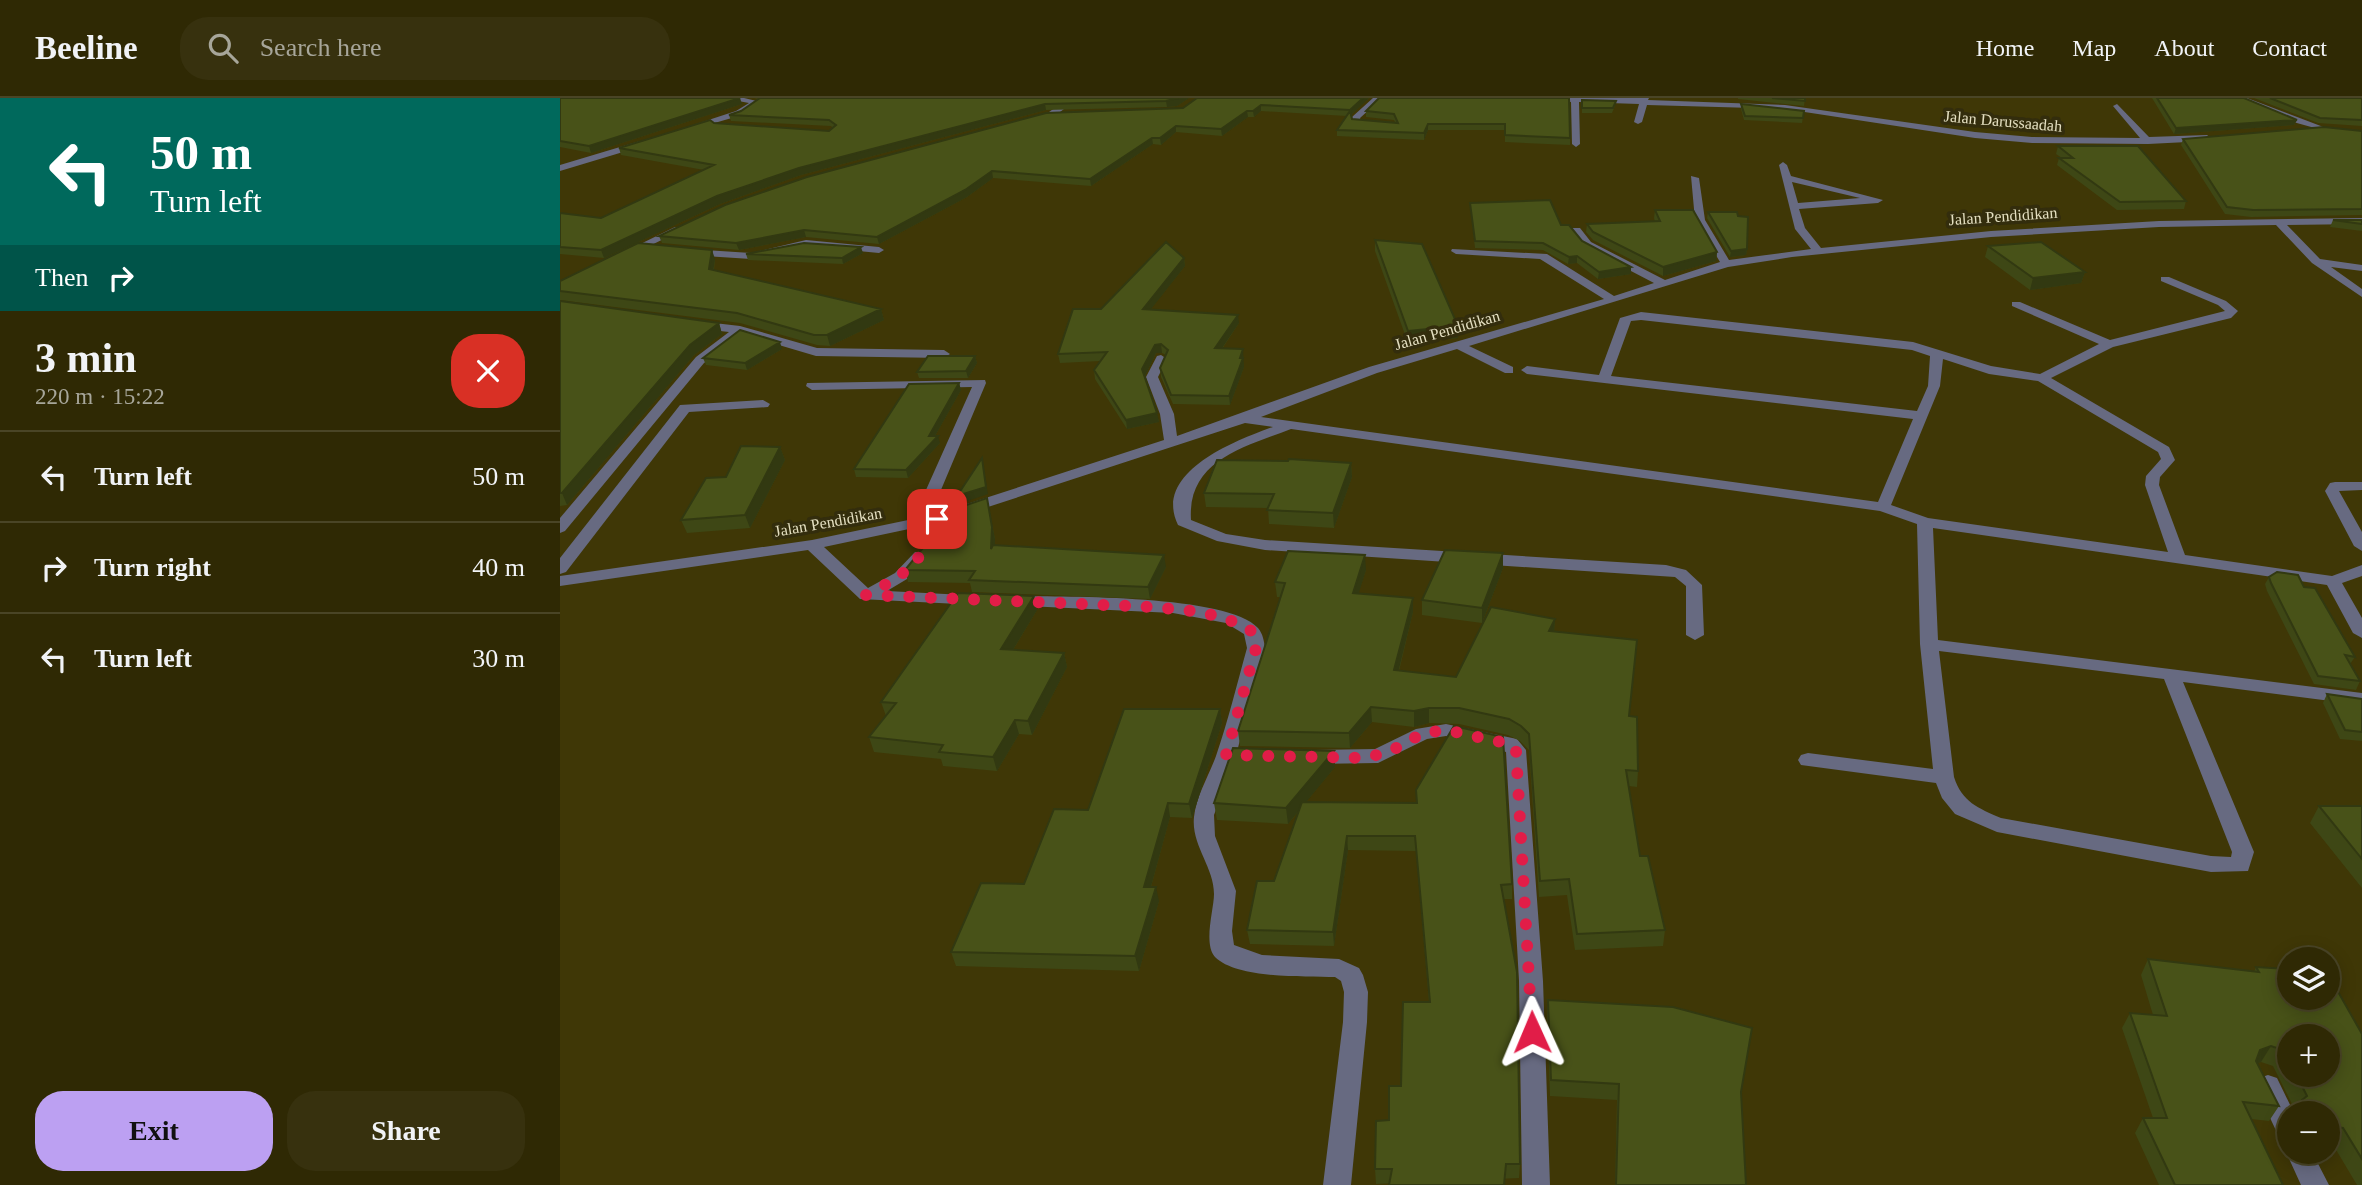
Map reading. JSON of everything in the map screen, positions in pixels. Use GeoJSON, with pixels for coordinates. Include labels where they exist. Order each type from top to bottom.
{"type":"FeatureCollection","features":[{"type":"Feature","properties":{"kind":"street"},"geometry":{"type":"LineString","coordinates":[[680,132],[739,113],[757,102],[726,98]]}},
{"type":"Feature","properties":{"kind":"street"},"geometry":{"type":"LineString","coordinates":[[1052,114],[1074,98]]}},
{"type":"Feature","properties":{"kind":"street"},"geometry":{"type":"LineString","coordinates":[[1378,98],[1356,117],[1356,121],[1385,124]]}},
{"type":"Feature","properties":{"kind":"street","name":"Jalan Darussaadah"},"geometry":{"type":"LineString","coordinates":[[1517,98],[1811,105],[1975,135],[2060,141],[2148,141],[2212,137]]}},
{"type":"Feature","properties":{"kind":"street"},"geometry":{"type":"LineString","coordinates":[[2241,98],[2281,116],[2322,128]]}},
{"type":"Feature","properties":{"kind":"street"},"geometry":{"type":"LineString","coordinates":[[1638,122],[1644,99]]}},
{"type":"Feature","properties":{"kind":"street"},"geometry":{"type":"LineString","coordinates":[[1575,100],[1577,144]]}},
{"type":"Feature","properties":{"kind":"street"},"geometry":{"type":"LineString","coordinates":[[2117,106],[2148,141]]}},
{"type":"Feature","properties":{"kind":"street"},"geometry":{"type":"LineString","coordinates":[[1040,116],[1069,114]]}},
{"type":"Feature","properties":{"kind":"street"},"geometry":{"type":"LineString","coordinates":[[706,124],[733,126]]}},
{"type":"Feature","properties":{"kind":"street"},"geometry":{"type":"LineString","coordinates":[[2295,130],[2336,129]]}},
{"type":"Feature","properties":{"kind":"street"},"geometry":{"type":"LineString","coordinates":[[560,168],[654,139]]}},
{"type":"Feature","properties":{"kind":"street"},"geometry":{"type":"LineString","coordinates":[[1783,166],[1800,229],[1813,246],[1962,229]]}},
{"type":"Feature","properties":{"kind":"street"},"geometry":{"type":"LineString","coordinates":[[1786,177],[1878,200],[1795,205]]}},
{"type":"Feature","properties":{"kind":"street"},"geometry":{"type":"LineString","coordinates":[[1694,178],[1700,220],[1727,264]]}},
{"type":"Feature","properties":{"kind":"street"},"geometry":{"type":"LineString","coordinates":[[2277,221],[2316,261],[2362,294]]}},
{"type":"Feature","properties":{"kind":"street","name":"Jalan Pendidikan"},"geometry":{"type":"LineString","coordinates":[[560,581],[766,545],[812,545],[937,519],[1245,418],[1373,370],[1727,264],[1813,246],[2014,232],[2277,221],[2362,221]]}},
{"type":"Feature","properties":{"kind":"street"},"geometry":{"type":"LineString","coordinates":[[616,259],[687,225]]}},
{"type":"Feature","properties":{"kind":"street"},"geometry":{"type":"LineString","coordinates":[[1576,230],[1587,244],[1662,283]]}},
{"type":"Feature","properties":{"kind":"street"},"geometry":{"type":"LineString","coordinates":[[676,250],[751,256],[806,243],[879,250]]}},
{"type":"Feature","properties":{"kind":"street"},"geometry":{"type":"LineString","coordinates":[[639,247],[664,249]]}},
{"type":"Feature","properties":{"kind":"street"},"geometry":{"type":"LineString","coordinates":[[1456,251],[1543,256],[1614,300]]}},
{"type":"Feature","properties":{"kind":"street"},"geometry":{"type":"LineString","coordinates":[[2316,261],[2362,268]]}},
{"type":"Feature","properties":{"kind":"street"},"geometry":{"type":"LineString","coordinates":[[2042,378],[2109,344],[2227,316],[2232,311],[2222,303],[2165,279]]}},
{"type":"Feature","properties":{"kind":"street"},"geometry":{"type":"LineString","coordinates":[[2016,304],[2109,344]]}},
{"type":"Feature","properties":{"kind":"street"},"geometry":{"type":"LineString","coordinates":[[1604,379],[1626,318],[1641,316],[1894,344],[1937,352],[1989,370],[2042,378],[2164,450],[2168,460],[2153,476],[2152,485],[2178,558]]}},
{"type":"Feature","properties":{"kind":"street"},"geometry":{"type":"LineString","coordinates":[[687,324],[740,330],[816,352],[944,354]]}},
{"type":"Feature","properties":{"kind":"street"},"geometry":{"type":"LineString","coordinates":[[560,528],[700,360],[740,330]]}},
{"type":"Feature","properties":{"kind":"street"},"geometry":{"type":"LineString","coordinates":[[1458,345],[1509,370]]}},
{"type":"Feature","properties":{"kind":"street"},"geometry":{"type":"LineString","coordinates":[[1883,507],[1934,386],[1937,352]]}},
{"type":"Feature","properties":{"kind":"street"},"geometry":{"type":"LineString","coordinates":[[1161,359],[1152,377],[1167,414],[1171,442]]}},
{"type":"Feature","properties":{"kind":"street"},"geometry":{"type":"LineString","coordinates":[[1527,370],[1922,416]]}},
{"type":"Feature","properties":{"kind":"street"},"geometry":{"type":"LineString","coordinates":[[812,386],[980,383],[919,523]]}},
{"type":"Feature","properties":{"kind":"street"},"geometry":{"type":"LineString","coordinates":[[560,569],[685,408],[763,404]]}},
{"type":"Feature","properties":{"kind":"street"},"geometry":{"type":"LineString","coordinates":[[1245,418],[1883,507],[1925,522],[2333,581],[2362,570]]}},
{"type":"Feature","properties":{"kind":"street"},"geometry":{"type":"LineString","coordinates":[[1290,425],[1209,460],[1191,476],[1181,510],[1183,522],[1206,534],[1258,544],[1680,573],[1694,585],[1695,635]]}},
{"type":"Feature","properties":{"kind":"street"},"geometry":{"type":"LineString","coordinates":[[2362,486],[2335,486],[2332,491],[2362,546]]}},
{"type":"Feature","properties":{"kind":"street"},"geometry":{"type":"LineString","coordinates":[[866,595],[901,576],[918,559],[937,519]]}},
{"type":"Feature","properties":{"kind":"street"},"geometry":{"type":"LineString","coordinates":[[1925,522],[1929,644],[1944,777],[1950,793],[1962,809],[1997,825],[2211,864],[2239,864],[2243,852],[2170,673]]}},
{"type":"Feature","properties":{"kind":"street"},"geometry":{"type":"LineString","coordinates":[[812,545],[866,595],[1154,607],[1222,617],[1240,624],[1255,635],[1256,648],[1233,755],[1204,815],[1205,836],[1222,875],[1225,891],[1221,931],[1223,950],[1235,959],[1254,964],[1339,968],[1351,975],[1356,992],[1355,1022],[1337,1185]]}},
{"type":"Feature","properties":{"kind":"street"},"geometry":{"type":"LineString","coordinates":[[2333,581],[2362,633]]}},
{"type":"Feature","properties":{"kind":"street"},"geometry":{"type":"LineString","coordinates":[[1929,644],[2362,699]]}},
{"type":"Feature","properties":{"kind":"street"},"geometry":{"type":"LineString","coordinates":[[1295,757],[1378,756],[1423,733],[1446,730],[1510,744],[1516,750],[1531,981],[1536,1185]]}},
{"type":"Feature","properties":{"kind":"street"},"geometry":{"type":"LineString","coordinates":[[1808,761],[1944,777]]}},
{"type":"Feature","properties":{"kind":"street"},"geometry":{"type":"LineString","coordinates":[[2262,1075],[2277,1106]]}},
{"type":"Feature","properties":{"kind":"street"},"geometry":{"type":"LineString","coordinates":[[2305,1164],[2315,1185]]}},
{"type":"Feature","properties":{"kind":"building"},"geometry":{"type":"Polygon","coordinates":[[[560,98],[740,98],[589,146],[560,141],[560,98]]]}},
{"type":"Feature","properties":{"kind":"building"},"geometry":{"type":"Polygon","coordinates":[[[760,98],[1178,98],[1166,101],[1045,104],[799,168],[717,196],[601,250],[560,247],[560,213],[601,218],[714,165],[619,148],[710,120],[714,123],[829,131],[836,125],[829,120],[729,115],[741,111],[760,98]]]}},
{"type":"Feature","properties":{"kind":"building"},"geometry":{"type":"Polygon","coordinates":[[[1197,98],[1363,98],[1350,110],[1261,105],[1221,129],[1176,126],[1160,138],[1152,138],[1090,179],[992,171],[965,190],[877,237],[804,230],[736,243],[659,236],[725,205],[807,177],[1046,113],[1183,108],[1197,98]]]}},
{"type":"Feature","properties":{"kind":"building"},"geometry":{"type":"Polygon","coordinates":[[[1379,98],[1569,98],[1570,138],[1505,135],[1505,124],[1428,124],[1424,133],[1337,130],[1350,111],[1352,119],[1398,123],[1394,114],[1366,111],[1379,98]]]}},
{"type":"Feature","properties":{"kind":"building"},"geometry":{"type":"Polygon","coordinates":[[[1772,98],[1805,98],[1805,101],[1772,98]]]}},
{"type":"Feature","properties":{"kind":"building"},"geometry":{"type":"Polygon","coordinates":[[[2157,98],[2244,98],[2297,120],[2176,128],[2157,98]]]}},
{"type":"Feature","properties":{"kind":"building"},"geometry":{"type":"Polygon","coordinates":[[[2270,98],[2362,98],[2362,120],[2320,118],[2270,98]]]}},
{"type":"Feature","properties":{"kind":"building"},"geometry":{"type":"Polygon","coordinates":[[[1582,100],[1616,101],[1613,108],[1582,108],[1582,100]]]}},
{"type":"Feature","properties":{"kind":"building"},"geometry":{"type":"Polygon","coordinates":[[[1741,104],[1804,111],[1803,118],[1745,116],[1741,104]]]}},
{"type":"Feature","properties":{"kind":"building"},"geometry":{"type":"Polygon","coordinates":[[[2324,127],[2362,131],[2362,209],[2253,210],[2227,207],[2183,139],[2324,127]]]}},
{"type":"Feature","properties":{"kind":"building"},"geometry":{"type":"Polygon","coordinates":[[[2058,146],[2138,146],[2186,201],[2120,202],[2059,158],[2073,158],[2058,146]]]}},
{"type":"Feature","properties":{"kind":"building"},"geometry":{"type":"Polygon","coordinates":[[[1550,200],[1561,225],[1569,225],[1582,241],[1631,267],[1599,272],[1577,256],[1569,257],[1543,243],[1475,241],[1470,203],[1550,200]]]}},
{"type":"Feature","properties":{"kind":"building"},"geometry":{"type":"Polygon","coordinates":[[[1655,210],[1693,210],[1717,252],[1663,267],[1593,232],[1587,224],[1660,221],[1655,210]]]}},
{"type":"Feature","properties":{"kind":"building"},"geometry":{"type":"Polygon","coordinates":[[[1708,212],[1737,212],[1738,216],[1748,217],[1747,249],[1731,251],[1708,212]]]}},
{"type":"Feature","properties":{"kind":"building"},"geometry":{"type":"Polygon","coordinates":[[[2333,220],[2362,220],[2362,224],[2333,220]]]}},
{"type":"Feature","properties":{"kind":"building"},"geometry":{"type":"Polygon","coordinates":[[[1375,240],[1422,244],[1458,326],[1408,331],[1375,240]]]}},
{"type":"Feature","properties":{"kind":"building"},"geometry":{"type":"Polygon","coordinates":[[[1166,242],[1184,258],[1143,309],[1238,315],[1215,348],[1243,349],[1240,358],[1243,358],[1229,396],[1171,395],[1160,368],[1168,350],[1161,344],[1155,345],[1142,369],[1157,413],[1126,420],[1094,370],[1107,352],[1058,354],[1073,309],[1101,309],[1166,242]]]}},
{"type":"Feature","properties":{"kind":"building"},"geometry":{"type":"Polygon","coordinates":[[[2041,242],[2085,272],[2033,278],[1988,246],[2041,242]]]}},
{"type":"Feature","properties":{"kind":"building"},"geometry":{"type":"Polygon","coordinates":[[[638,243],[712,250],[709,269],[881,309],[827,335],[814,335],[737,313],[560,291],[560,281],[638,243]]]}},
{"type":"Feature","properties":{"kind":"building"},"geometry":{"type":"Polygon","coordinates":[[[804,243],[861,247],[842,258],[746,254],[804,243]]]}},
{"type":"Feature","properties":{"kind":"building"},"geometry":{"type":"Polygon","coordinates":[[[560,301],[719,323],[690,345],[562,493],[560,493],[560,301]]]}},
{"type":"Feature","properties":{"kind":"building"},"geometry":{"type":"Polygon","coordinates":[[[740,330],[780,342],[745,363],[703,358],[740,330]]]}},
{"type":"Feature","properties":{"kind":"building"},"geometry":{"type":"Polygon","coordinates":[[[928,356],[975,356],[966,371],[917,372],[928,356]]]}},
{"type":"Feature","properties":{"kind":"building"},"geometry":{"type":"Polygon","coordinates":[[[959,383],[929,436],[938,436],[906,470],[854,469],[909,384],[959,383]]]}},
{"type":"Feature","properties":{"kind":"building"},"geometry":{"type":"Polygon","coordinates":[[[741,446],[780,447],[745,515],[681,520],[706,478],[726,477],[741,446]]]}},
{"type":"Feature","properties":{"kind":"building"},"geometry":{"type":"Polygon","coordinates":[[[982,458],[986,487],[957,496],[982,458]]]}},
{"type":"Feature","properties":{"kind":"building"},"geometry":{"type":"Polygon","coordinates":[[[1289,459],[1351,463],[1333,513],[1267,510],[1274,494],[1204,493],[1217,460],[1289,459]]]}},
{"type":"Feature","properties":{"kind":"building"},"geometry":{"type":"Polygon","coordinates":[[[987,498],[992,527],[991,549],[993,545],[1164,555],[1148,587],[969,580],[975,571],[905,570],[927,543],[943,513],[987,498]]]}},
{"type":"Feature","properties":{"kind":"building"},"geometry":{"type":"Polygon","coordinates":[[[1445,550],[1503,553],[1482,608],[1422,600],[1445,550]]]}},
{"type":"Feature","properties":{"kind":"building"},"geometry":{"type":"Polygon","coordinates":[[[1288,551],[1365,555],[1353,593],[1413,598],[1394,670],[1456,677],[1491,607],[1555,619],[1549,631],[1637,640],[1629,716],[1637,717],[1638,771],[1626,770],[1640,856],[1648,856],[1665,930],[1577,934],[1569,879],[1540,881],[1529,734],[1509,719],[1459,708],[1414,711],[1371,707],[1349,733],[1238,731],[1285,583],[1275,582],[1288,551]]]}},
{"type":"Feature","properties":{"kind":"building"},"geometry":{"type":"Polygon","coordinates":[[[2277,572],[2298,575],[2304,587],[2315,588],[2355,657],[2345,655],[2360,681],[2318,676],[2271,583],[2269,577],[2277,572]]]}},
{"type":"Feature","properties":{"kind":"building"},"geometry":{"type":"Polygon","coordinates":[[[958,593],[1034,596],[1001,649],[1064,653],[1028,721],[1015,720],[993,757],[939,752],[943,745],[869,737],[896,703],[881,702],[958,593]]]}},
{"type":"Feature","properties":{"kind":"building"},"geometry":{"type":"Polygon","coordinates":[[[2327,694],[2362,699],[2362,732],[2345,730],[2327,694]]]}},
{"type":"Feature","properties":{"kind":"building"},"geometry":{"type":"Polygon","coordinates":[[[1124,709],[1220,709],[1189,804],[1168,803],[1144,887],[1156,887],[1135,956],[951,952],[981,883],[1024,884],[1054,809],[1088,810],[1124,709]]]}},
{"type":"Feature","properties":{"kind":"building"},"geometry":{"type":"Polygon","coordinates":[[[1454,726],[1503,737],[1512,884],[1501,885],[1517,972],[1520,1164],[1506,1164],[1504,1185],[1389,1185],[1392,1169],[1375,1169],[1376,1121],[1389,1120],[1389,1086],[1401,1086],[1403,1002],[1430,1002],[1415,836],[1347,836],[1333,932],[1247,930],[1257,881],[1274,881],[1302,802],[1417,803],[1416,790],[1454,726]]]}},
{"type":"Feature","properties":{"kind":"building"},"geometry":{"type":"Polygon","coordinates":[[[1233,748],[1334,751],[1286,808],[1214,803],[1233,748]]]}},
{"type":"Feature","properties":{"kind":"building"},"geometry":{"type":"Polygon","coordinates":[[[2319,806],[2362,806],[2362,859],[2319,806]]]}},
{"type":"Feature","properties":{"kind":"building"},"geometry":{"type":"Polygon","coordinates":[[[2148,959],[2259,972],[2256,967],[2277,968],[2277,1010],[2340,1010],[2340,995],[2362,1034],[2362,1159],[2343,1128],[2340,1128],[2340,1101],[2302,1101],[2307,1096],[2302,1087],[2340,1087],[2340,1024],[2277,1024],[2277,1048],[2271,1046],[2260,1050],[2256,1061],[2277,1106],[2243,1102],[2283,1185],[2175,1185],[2143,1118],[2167,1118],[2130,1013],[2167,1016],[2148,959]]]}},
{"type":"Feature","properties":{"kind":"building"},"geometry":{"type":"Polygon","coordinates":[[[1548,1000],[1673,1007],[1752,1028],[1741,1092],[1746,1185],[1616,1185],[1619,1084],[1551,1080],[1548,1000]]]}},
{"type":"Feature","properties":{"kind":"route"},"geometry":{"type":"LineString","coordinates":[[937,519],[931,538],[918,559],[901,576],[866,595],[1154,607],[1222,617],[1248,628],[1255,635],[1256,648],[1226,755],[1364,758],[1389,752],[1423,733],[1446,730],[1510,744],[1519,758],[1532,1032]]}}]}
